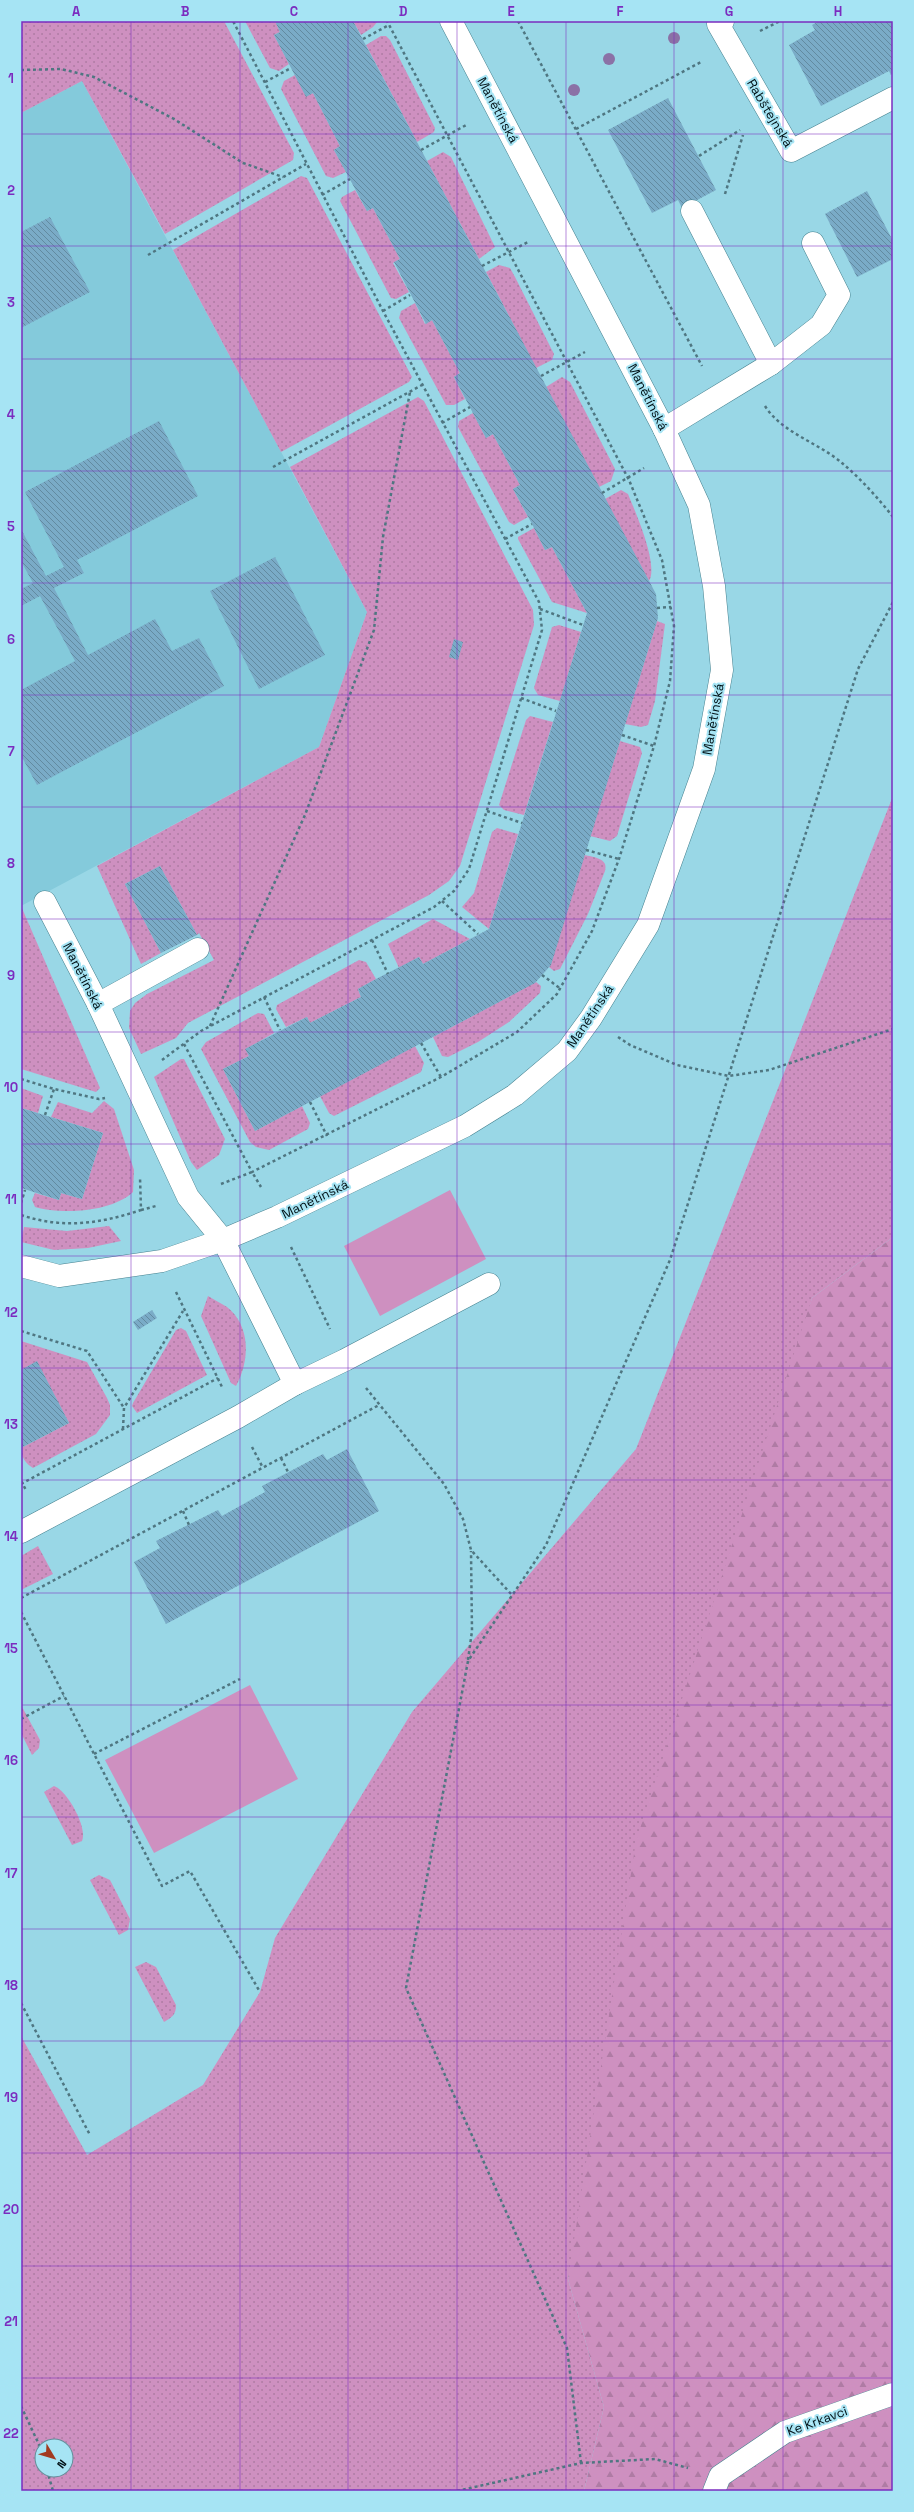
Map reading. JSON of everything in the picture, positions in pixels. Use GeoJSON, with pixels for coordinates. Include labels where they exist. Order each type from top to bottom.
{"type":"FeatureCollection","features":[{"type":"Feature","properties":{"kind":"street","name":"Manětínská"},"geometry":{"type":"LineString","coordinates":[[21,1266],[59,1276],[162,1261],[223,1240],[277,1217],[465,1126],[515,1095],[567,1051],[591,1018],[648,925],[704,769],[722,670],[714,586],[699,505],[664,429],[451,21]]}},
{"type":"Feature","properties":{"kind":"street","name":"Rabštejnská"},"geometry":{"type":"LineString","coordinates":[[723,21],[718,24],[791,151],[893,98]]}},
{"type":"Feature","properties":{"kind":"street"},"geometry":{"type":"LineString","coordinates":[[692,211],[771,364]]}},
{"type":"Feature","properties":{"kind":"street"},"geometry":{"type":"LineString","coordinates":[[664,429],[771,364],[821,325],[839,296],[813,243]]}},
{"type":"Feature","properties":{"kind":"street","name":"Manětínská"},"geometry":{"type":"LineString","coordinates":[[45,902],[98,1004],[188,1197],[223,1240]]}},
{"type":"Feature","properties":{"kind":"street"},"geometry":{"type":"LineString","coordinates":[[98,1004],[198,949]]}},
{"type":"Feature","properties":{"kind":"street"},"geometry":{"type":"LineString","coordinates":[[223,1240],[295,1384]]}},
{"type":"Feature","properties":{"kind":"street"},"geometry":{"type":"LineString","coordinates":[[21,1532],[238,1417],[295,1384],[345,1360],[489,1284]]}},
{"type":"Feature","properties":{"kind":"street","name":"Ke Krkavci"},"geometry":{"type":"LineString","coordinates":[[717,2484],[784,2432],[893,2394]]}},
{"type":"Feature","properties":{"kind":"path"},"geometry":{"type":"LineString","coordinates":[[21,1079],[54,1089],[99,1099],[112,1097],[210,1026],[372,940],[442,901],[454,891],[469,869],[542,630],[539,602],[383,311],[306,164],[266,82],[233,21]]}},
{"type":"Feature","properties":{"kind":"path"},"geometry":{"type":"LineString","coordinates":[[252,1172],[327,1136],[441,1077],[517,1032],[561,989],[592,931],[619,858],[654,746],[670,681],[674,626],[662,560],[627,478],[386,21]]}},
{"type":"Feature","properties":{"kind":"path"},"geometry":{"type":"LineString","coordinates":[[518,21],[718,395]]}},
{"type":"Feature","properties":{"kind":"path"},"geometry":{"type":"LineString","coordinates":[[576,129],[780,21]]}},
{"type":"Feature","properties":{"kind":"path"},"geometry":{"type":"LineString","coordinates":[[363,39],[389,26]]}},
{"type":"Feature","properties":{"kind":"path"},"geometry":{"type":"LineString","coordinates":[[266,82],[291,68]]}},
{"type":"Feature","properties":{"kind":"path"},"geometry":{"type":"LineString","coordinates":[[21,70],[61,69],[94,77],[174,119],[243,163],[283,177]]}},
{"type":"Feature","properties":{"kind":"path"},"geometry":{"type":"LineString","coordinates":[[698,156],[746,127],[725,194]]}},
{"type":"Feature","properties":{"kind":"path"},"geometry":{"type":"LineString","coordinates":[[421,150],[447,136]]}},
{"type":"Feature","properties":{"kind":"path"},"geometry":{"type":"LineString","coordinates":[[148,255],[306,164]]}},
{"type":"Feature","properties":{"kind":"path"},"geometry":{"type":"LineString","coordinates":[[322,195],[350,179]]}},
{"type":"Feature","properties":{"kind":"path"},"geometry":{"type":"LineString","coordinates":[[482,266],[508,252]]}},
{"type":"Feature","properties":{"kind":"path"},"geometry":{"type":"LineString","coordinates":[[383,311],[410,295]]}},
{"type":"Feature","properties":{"kind":"path"},"geometry":{"type":"LineString","coordinates":[[541,376],[566,362]]}},
{"type":"Feature","properties":{"kind":"path"},"geometry":{"type":"LineString","coordinates":[[273,467],[422,385]]}},
{"type":"Feature","properties":{"kind":"path"},"geometry":{"type":"LineString","coordinates":[[210,1026],[306,815],[374,630],[383,537],[410,392]]}},
{"type":"Feature","properties":{"kind":"path"},"geometry":{"type":"LineString","coordinates":[[762,400],[779,420],[842,463],[893,517]]}},
{"type":"Feature","properties":{"kind":"path"},"geometry":{"type":"LineString","coordinates":[[442,423],[470,407]]}},
{"type":"Feature","properties":{"kind":"path"},"geometry":{"type":"LineString","coordinates":[[602,493],[627,478]]}},
{"type":"Feature","properties":{"kind":"path"},"geometry":{"type":"LineString","coordinates":[[505,539],[532,524]]}},
{"type":"Feature","properties":{"kind":"path"},"geometry":{"type":"LineString","coordinates":[[468,1661],[546,1545],[670,1260],[730,1076],[858,669],[893,602]]}},
{"type":"Feature","properties":{"kind":"path"},"geometry":{"type":"LineString","coordinates":[[657,608],[671,607]]}},
{"type":"Feature","properties":{"kind":"path"},"geometry":{"type":"LineString","coordinates":[[540,609],[583,625]]}},
{"type":"Feature","properties":{"kind":"path"},"geometry":{"type":"LineString","coordinates":[[521,698],[556,711]]}},
{"type":"Feature","properties":{"kind":"path"},"geometry":{"type":"LineString","coordinates":[[622,735],[654,746]]}},
{"type":"Feature","properties":{"kind":"path"},"geometry":{"type":"LineString","coordinates":[[487,811],[522,823]]}},
{"type":"Feature","properties":{"kind":"path"},"geometry":{"type":"LineString","coordinates":[[586,850],[619,858]]}},
{"type":"Feature","properties":{"kind":"path"},"geometry":{"type":"LineString","coordinates":[[442,901],[478,934]]}},
{"type":"Feature","properties":{"kind":"path"},"geometry":{"type":"LineString","coordinates":[[372,940],[388,974]]}},
{"type":"Feature","properties":{"kind":"path"},"geometry":{"type":"LineString","coordinates":[[542,975],[561,989]]}},
{"type":"Feature","properties":{"kind":"path"},"geometry":{"type":"LineString","coordinates":[[264,997],[280,1030]]}},
{"type":"Feature","properties":{"kind":"path"},"geometry":{"type":"LineString","coordinates":[[611,1033],[630,1045],[677,1065],[730,1076],[769,1070],[893,1029]]}},
{"type":"Feature","properties":{"kind":"path"},"geometry":{"type":"LineString","coordinates":[[421,1043],[441,1077]]}},
{"type":"Feature","properties":{"kind":"path"},"geometry":{"type":"LineString","coordinates":[[184,1044],[277,1217],[345,1360],[379,1405],[444,1484],[463,1519],[471,1550],[472,1631],[468,1661],[406,1988],[567,2348],[581,2463]]}},
{"type":"Feature","properties":{"kind":"path"},"geometry":{"type":"LineString","coordinates":[[45,1115],[54,1089]]}},
{"type":"Feature","properties":{"kind":"path"},"geometry":{"type":"LineString","coordinates":[[310,1102],[327,1136]]}},
{"type":"Feature","properties":{"kind":"path"},"geometry":{"type":"LineString","coordinates":[[21,1215],[42,1222],[76,1225],[125,1216],[141,1210],[140,1176]]}},
{"type":"Feature","properties":{"kind":"path"},"geometry":{"type":"LineString","coordinates":[[21,1203],[26,1190]]}},
{"type":"Feature","properties":{"kind":"path"},"geometry":{"type":"LineString","coordinates":[[162,1261],[184,1310],[263,1468]]}},
{"type":"Feature","properties":{"kind":"path"},"geometry":{"type":"LineString","coordinates":[[123,1430],[124,1408],[184,1310]]}},
{"type":"Feature","properties":{"kind":"path"},"geometry":{"type":"LineString","coordinates":[[21,1331],[87,1351],[124,1408]]}},
{"type":"Feature","properties":{"kind":"path"},"geometry":{"type":"LineString","coordinates":[[21,1484],[218,1378]]}},
{"type":"Feature","properties":{"kind":"path"},"geometry":{"type":"LineString","coordinates":[[21,1598],[379,1405]]}},
{"type":"Feature","properties":{"kind":"path"},"geometry":{"type":"LineString","coordinates":[[281,1458],[288,1472]]}},
{"type":"Feature","properties":{"kind":"path"},"geometry":{"type":"LineString","coordinates":[[183,1511],[189,1525]]}},
{"type":"Feature","properties":{"kind":"path"},"geometry":{"type":"LineString","coordinates":[[471,1550],[512,1595]]}},
{"type":"Feature","properties":{"kind":"path"},"geometry":{"type":"LineString","coordinates":[[21,1612],[162,1886],[190,1871],[260,1992]]}},
{"type":"Feature","properties":{"kind":"path"},"geometry":{"type":"LineString","coordinates":[[94,1754],[240,1679]]}},
{"type":"Feature","properties":{"kind":"path"},"geometry":{"type":"LineString","coordinates":[[21,1719],[64,1696]]}},
{"type":"Feature","properties":{"kind":"path"},"geometry":{"type":"LineString","coordinates":[[21,2003],[90,2135]]}},
{"type":"Feature","properties":{"kind":"path"},"geometry":{"type":"LineString","coordinates":[[21,2406],[36,2438]]}},
{"type":"Feature","properties":{"kind":"path"},"geometry":{"type":"LineString","coordinates":[[457,2491],[581,2463],[655,2459],[717,2484]]}},
{"type":"Feature","properties":{"kind":"path"},"geometry":{"type":"LineString","coordinates":[[50,2478],[54,2491]]}},
{"type":"Feature","properties":{"kind":"shaded area"},"geometry":{"type":"Polygon","coordinates":[[[82,81],[367,612],[319,747],[21,906],[21,113],[82,81]]]}},
{"type":"Feature","properties":{"kind":"green space"},"geometry":{"type":"Polygon","coordinates":[[[21,21],[224,21],[294,153],[293,160],[165,234],[82,81],[21,113],[21,21]]]}},
{"type":"Feature","properties":{"kind":"green space"},"geometry":{"type":"Polygon","coordinates":[[[245,21],[275,21],[280,32],[274,35],[289,64],[279,71],[270,68],[245,21]]]}},
{"type":"Feature","properties":{"kind":"green space"},"geometry":{"type":"Polygon","coordinates":[[[353,21],[378,21],[373,27],[361,35],[353,21]]]}},
{"type":"Feature","properties":{"kind":"green space"},"geometry":{"type":"Polygon","coordinates":[[[381,36],[386,36],[390,40],[435,128],[434,132],[417,142],[366,45],[381,36]]]}},
{"type":"Feature","properties":{"kind":"green space"},"geometry":{"type":"Polygon","coordinates":[[[295,75],[306,96],[313,93],[340,146],[334,150],[346,172],[333,178],[326,176],[281,89],[284,81],[295,75]]]}},
{"type":"Feature","properties":{"kind":"green space"},"geometry":{"type":"Polygon","coordinates":[[[443,152],[451,157],[495,247],[479,259],[427,161],[443,152]]]}},
{"type":"Feature","properties":{"kind":"green space"},"geometry":{"type":"Polygon","coordinates":[[[301,176],[307,178],[412,377],[409,382],[281,452],[173,250],[301,176]]]}},
{"type":"Feature","properties":{"kind":"green space"},"geometry":{"type":"Polygon","coordinates":[[[355,190],[367,211],[373,208],[400,259],[393,263],[409,292],[396,299],[391,298],[340,201],[342,197],[355,190]]]}},
{"type":"Feature","properties":{"kind":"green space"},"geometry":{"type":"Polygon","coordinates":[[[499,265],[510,268],[554,354],[552,360],[536,368],[486,272],[499,265]]]}},
{"type":"Feature","properties":{"kind":"green space"},"geometry":{"type":"Polygon","coordinates":[[[415,303],[425,324],[432,320],[460,373],[454,377],[465,399],[454,405],[446,405],[399,318],[401,311],[415,303]]]}},
{"type":"Feature","properties":{"kind":"green space"},"geometry":{"type":"Polygon","coordinates":[[[562,377],[570,382],[615,469],[611,481],[599,487],[546,387],[562,377]]]}},
{"type":"Feature","properties":{"kind":"green space"},"geometry":{"type":"Polygon","coordinates":[[[418,397],[424,401],[533,610],[534,625],[460,866],[449,881],[429,895],[188,1023],[176,1038],[141,1054],[129,1028],[130,1011],[135,1003],[147,994],[214,960],[199,933],[197,935],[160,866],[125,884],[161,953],[141,964],[97,866],[319,747],[367,612],[290,467],[418,397]]]}},
{"type":"Feature","properties":{"kind":"green space"},"geometry":{"type":"Polygon","coordinates":[[[473,413],[486,438],[493,434],[520,485],[513,489],[528,517],[514,525],[509,522],[458,427],[459,421],[473,413]]]}},
{"type":"Feature","properties":{"kind":"green space"},"geometry":{"type":"Polygon","coordinates":[[[621,490],[628,494],[649,551],[651,573],[649,581],[605,499],[621,490]]]}},
{"type":"Feature","properties":{"kind":"green space"},"geometry":{"type":"Polygon","coordinates":[[[534,528],[545,550],[552,547],[587,613],[552,602],[518,539],[518,537],[534,528]]]}},
{"type":"Feature","properties":{"kind":"green space"},"geometry":{"type":"Polygon","coordinates":[[[657,621],[665,624],[655,701],[648,725],[641,727],[625,724],[657,621]]]}},
{"type":"Feature","properties":{"kind":"green space"},"geometry":{"type":"Polygon","coordinates":[[[559,625],[581,632],[560,701],[538,695],[534,688],[552,627],[559,625]]]}},
{"type":"Feature","properties":{"kind":"green space"},"geometry":{"type":"Polygon","coordinates":[[[530,716],[553,722],[524,815],[504,810],[499,805],[526,720],[530,716]]]}},
{"type":"Feature","properties":{"kind":"green space"},"geometry":{"type":"Polygon","coordinates":[[[620,741],[640,747],[642,753],[617,836],[610,841],[590,836],[620,741]]]}},
{"type":"Feature","properties":{"kind":"green space"},"geometry":{"type":"Polygon","coordinates":[[[893,796],[893,1237],[812,1298],[568,2279],[604,2407],[584,2491],[21,2491],[21,2036],[87,2155],[203,2085],[260,1992],[275,1938],[412,1712],[636,1449],[893,796]]]}},
{"type":"Feature","properties":{"kind":"green space"},"geometry":{"type":"Polygon","coordinates":[[[497,828],[518,834],[489,929],[462,907],[474,893],[492,832],[497,828]]]}},
{"type":"Feature","properties":{"kind":"green space"},"geometry":{"type":"Polygon","coordinates":[[[584,855],[599,859],[605,863],[605,871],[588,914],[560,969],[554,971],[549,967],[584,855]]]}},
{"type":"Feature","properties":{"kind":"green space"},"geometry":{"type":"Polygon","coordinates":[[[21,906],[100,1088],[96,1092],[21,1069],[21,906]]]}},
{"type":"Feature","properties":{"kind":"green space"},"geometry":{"type":"Polygon","coordinates":[[[433,919],[470,939],[423,964],[419,957],[399,968],[388,944],[433,919]]]}},
{"type":"Feature","properties":{"kind":"green space"},"geometry":{"type":"Polygon","coordinates":[[[359,960],[366,962],[376,979],[358,989],[361,997],[310,1023],[307,1017],[286,1027],[276,1009],[277,1005],[359,960]]]}},
{"type":"Feature","properties":{"kind":"green space"},"geometry":{"type":"Polygon","coordinates":[[[536,982],[541,986],[540,993],[509,1022],[478,1042],[448,1057],[442,1056],[433,1037],[536,982]]]}},
{"type":"Feature","properties":{"kind":"green space"},"geometry":{"type":"Polygon","coordinates":[[[258,1013],[264,1014],[274,1033],[246,1049],[249,1056],[223,1069],[255,1131],[302,1106],[310,1123],[308,1129],[269,1150],[256,1147],[250,1142],[201,1049],[206,1042],[258,1013]]]}},
{"type":"Feature","properties":{"kind":"green space"},"geometry":{"type":"Polygon","coordinates":[[[415,1046],[424,1063],[421,1072],[334,1116],[329,1113],[320,1096],[415,1046]]]}},
{"type":"Feature","properties":{"kind":"green space"},"geometry":{"type":"Polygon","coordinates":[[[181,1059],[184,1059],[225,1139],[219,1155],[197,1170],[191,1162],[154,1077],[181,1059]]]}},
{"type":"Feature","properties":{"kind":"green space"},"geometry":{"type":"Polygon","coordinates":[[[21,1088],[43,1096],[38,1113],[21,1108],[21,1088]]]}},
{"type":"Feature","properties":{"kind":"green space"},"geometry":{"type":"Polygon","coordinates":[[[104,1101],[114,1109],[134,1170],[133,1192],[124,1199],[100,1208],[59,1211],[35,1207],[32,1200],[35,1193],[59,1200],[61,1193],[82,1199],[103,1133],[51,1117],[58,1102],[92,1113],[104,1101]]]}},
{"type":"Feature","properties":{"kind":"green space"},"geometry":{"type":"Polygon","coordinates":[[[450,1190],[486,1259],[380,1316],[344,1246],[450,1190]]]}},
{"type":"Feature","properties":{"kind":"green space"},"geometry":{"type":"Polygon","coordinates":[[[109,1226],[121,1241],[88,1248],[54,1250],[21,1242],[24,1227],[67,1231],[109,1226]]]}},
{"type":"Feature","properties":{"kind":"green space"},"geometry":{"type":"Polygon","coordinates":[[[893,1237],[893,2491],[584,2491],[604,2407],[568,2279],[636,1841],[812,1298],[893,1237]]]}},
{"type":"Feature","properties":{"kind":"green space"},"geometry":{"type":"Polygon","coordinates":[[[208,1296],[227,1307],[235,1315],[244,1334],[246,1355],[241,1376],[236,1386],[231,1383],[201,1316],[208,1296]]]}},
{"type":"Feature","properties":{"kind":"green space"},"geometry":{"type":"Polygon","coordinates":[[[181,1328],[186,1331],[207,1375],[137,1413],[132,1406],[133,1403],[176,1330],[181,1328]]]}},
{"type":"Feature","properties":{"kind":"green space"},"geometry":{"type":"Polygon","coordinates":[[[21,1341],[87,1362],[110,1405],[110,1415],[96,1434],[33,1468],[24,1460],[21,1448],[69,1423],[37,1362],[21,1370],[21,1341]]]}},
{"type":"Feature","properties":{"kind":"green space"},"geometry":{"type":"Polygon","coordinates":[[[38,1546],[53,1574],[21,1590],[21,1556],[38,1546]]]}},
{"type":"Feature","properties":{"kind":"green space"},"geometry":{"type":"Polygon","coordinates":[[[250,1685],[298,1779],[154,1853],[105,1760],[250,1685]]]}},
{"type":"Feature","properties":{"kind":"green space"},"geometry":{"type":"Polygon","coordinates":[[[21,1705],[40,1740],[39,1748],[32,1755],[21,1733],[21,1705]]]}},
{"type":"Feature","properties":{"kind":"green space"},"geometry":{"type":"Polygon","coordinates":[[[54,1786],[65,1794],[75,1810],[82,1827],[82,1841],[72,1845],[44,1792],[54,1786]]]}},
{"type":"Feature","properties":{"kind":"green space"},"geometry":{"type":"Polygon","coordinates":[[[99,1875],[110,1880],[130,1919],[128,1930],[119,1935],[90,1880],[99,1875]]]}},
{"type":"Feature","properties":{"kind":"green space"},"geometry":{"type":"Polygon","coordinates":[[[146,1962],[156,1967],[176,2005],[173,2015],[164,2022],[135,1967],[146,1962]]]}},
{"type":"Feature","properties":{"kind":"building"},"geometry":{"type":"Polygon","coordinates":[[[275,21],[353,21],[656,594],[658,618],[551,965],[535,983],[255,1131],[223,1069],[249,1056],[245,1049],[307,1017],[310,1023],[361,997],[358,989],[419,957],[423,964],[489,929],[587,613],[552,547],[545,550],[513,489],[520,485],[493,434],[486,438],[454,377],[460,373],[432,320],[426,324],[394,262],[400,259],[373,208],[367,211],[334,150],[340,146],[313,93],[306,97],[274,35],[280,32],[275,21]]]}},
{"type":"Feature","properties":{"kind":"building"},"geometry":{"type":"Polygon","coordinates":[[[819,21],[893,21],[893,73],[891,75],[889,71],[821,106],[789,45],[815,30],[812,25],[819,21]]]}},
{"type":"Feature","properties":{"kind":"building"},"geometry":{"type":"Polygon","coordinates":[[[668,98],[716,190],[682,208],[678,200],[652,213],[608,130],[668,98]]]}},
{"type":"Feature","properties":{"kind":"building"},"geometry":{"type":"Polygon","coordinates":[[[867,191],[893,241],[893,259],[857,277],[825,214],[867,191]]]}},
{"type":"Feature","properties":{"kind":"building"},"geometry":{"type":"Polygon","coordinates":[[[50,217],[90,292],[21,328],[21,232],[50,217]]]}},
{"type":"Feature","properties":{"kind":"building"},"geometry":{"type":"Polygon","coordinates":[[[159,421],[198,496],[77,560],[84,573],[54,588],[88,655],[155,619],[172,651],[199,638],[224,686],[37,785],[23,759],[21,760],[21,690],[75,661],[40,596],[21,606],[21,589],[33,583],[21,561],[21,529],[46,576],[64,567],[25,492],[159,421]]]}},
{"type":"Feature","properties":{"kind":"building"},"geometry":{"type":"Polygon","coordinates":[[[275,557],[325,655],[259,689],[210,591],[275,557]]]}},
{"type":"Feature","properties":{"kind":"building"},"geometry":{"type":"Polygon","coordinates":[[[454,639],[463,642],[458,660],[449,657],[454,639]]]}},
{"type":"Feature","properties":{"kind":"building"},"geometry":{"type":"Polygon","coordinates":[[[160,866],[197,935],[161,953],[125,884],[160,866]]]}},
{"type":"Feature","properties":{"kind":"building"},"geometry":{"type":"Polygon","coordinates":[[[21,1108],[103,1133],[82,1199],[61,1193],[59,1200],[21,1188],[21,1108]]]}},
{"type":"Feature","properties":{"kind":"building"},"geometry":{"type":"Polygon","coordinates":[[[152,1310],[157,1318],[138,1330],[133,1322],[152,1310]]]}},
{"type":"Feature","properties":{"kind":"building"},"geometry":{"type":"Polygon","coordinates":[[[37,1361],[69,1423],[21,1448],[21,1370],[37,1361]]]}},
{"type":"Feature","properties":{"kind":"building"},"geometry":{"type":"Polygon","coordinates":[[[347,1449],[379,1511],[166,1624],[134,1562],[160,1548],[156,1541],[218,1510],[222,1516],[265,1492],[262,1486],[323,1454],[327,1460],[347,1449]]]}}]}
